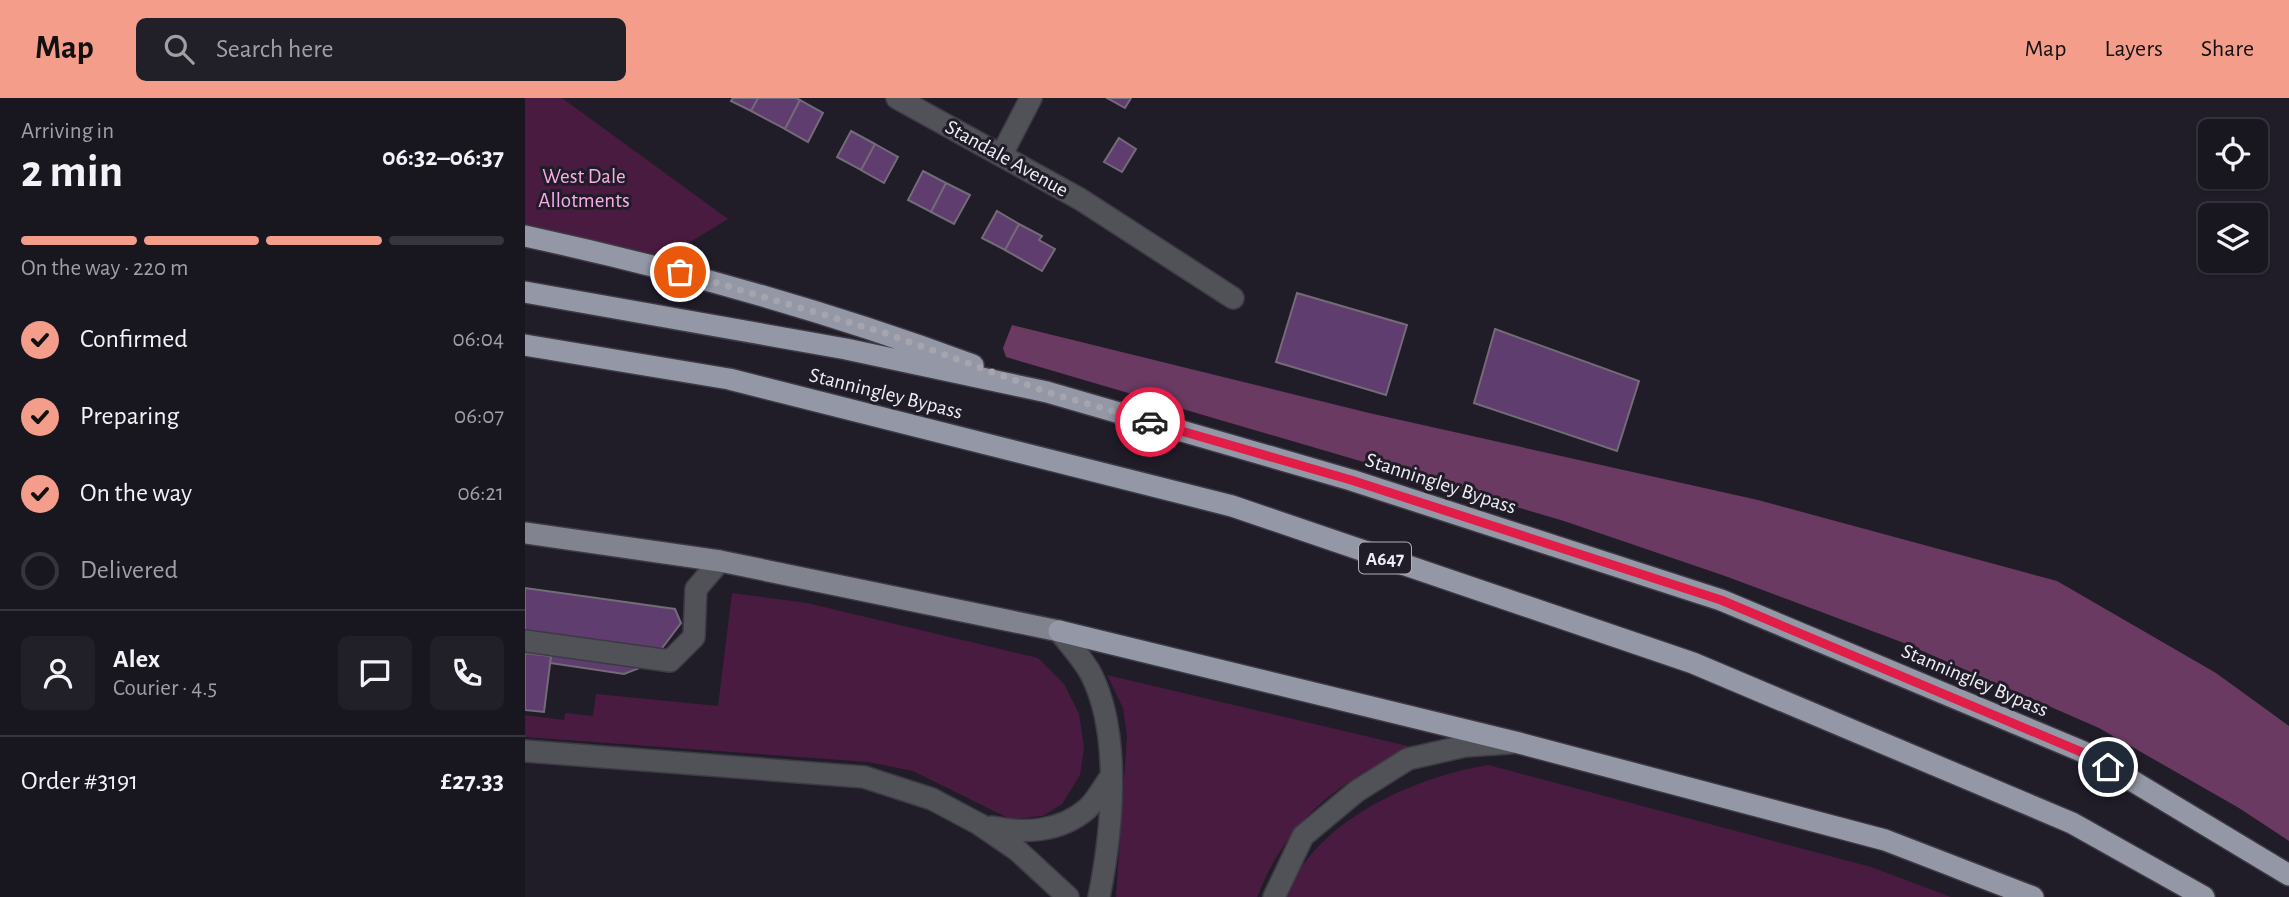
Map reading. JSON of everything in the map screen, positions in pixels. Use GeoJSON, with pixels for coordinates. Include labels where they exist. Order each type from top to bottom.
{"type":"FeatureCollection","features":[{"type":"Feature","properties":{"kind":"highway"},"geometry":{"type":"LineString","coordinates":[[525,236],[654,264],[885,333],[1047,392]]}},
{"type":"Feature","properties":{"kind":"highway","name":"Stanningley Bypass"},"geometry":{"type":"LineString","coordinates":[[525,292],[846,349],[1047,392],[1351,480],[1721,600],[2086,754],[2289,875]]}},
{"type":"Feature","properties":{"kind":"highway","name":"Stanningley Bypass"},"geometry":{"type":"LineString","coordinates":[[525,345],[729,379],[1232,506],[1693,663],[2072,824],[2204,897]]}},
{"type":"Feature","properties":{"kind":"highway"},"geometry":{"type":"LineString","coordinates":[[1059,631],[1519,743],[1885,840],[2033,897]]}},
{"type":"Feature","properties":{"kind":"main road"},"geometry":{"type":"LineString","coordinates":[[525,533],[720,561],[1059,631]]}},
{"type":"Feature","properties":{"kind":"street","name":"Standale Avenue"},"geometry":{"type":"LineString","coordinates":[[897,98],[1080,199],[1233,299]]}},
{"type":"Feature","properties":{"kind":"street"},"geometry":{"type":"LineString","coordinates":[[1002,154],[1031,98]]}},
{"type":"Feature","properties":{"kind":"street"},"geometry":{"type":"LineString","coordinates":[[525,642],[670,661],[694,637],[696,589],[720,561]]}},
{"type":"Feature","properties":{"kind":"street"},"geometry":{"type":"LineString","coordinates":[[1059,631],[1091,674],[1110,739],[1109,837],[1099,897]]}},
{"type":"Feature","properties":{"kind":"street"},"geometry":{"type":"LineString","coordinates":[[1274,897],[1303,836],[1377,778],[1408,759],[1465,746],[1519,743]]}},
{"type":"Feature","properties":{"kind":"street"},"geometry":{"type":"LineString","coordinates":[[525,751],[864,777],[932,799],[979,824],[1017,850],[1068,897]]}},
{"type":"Feature","properties":{"kind":"street"},"geometry":{"type":"LineString","coordinates":[[979,824],[1019,833],[1066,822],[1088,808],[1110,778]]}},
{"type":"Feature","properties":{"kind":"green space","name":"West Dale Allotments"},"geometry":{"type":"Polygon","coordinates":[[[525,98],[562,98],[728,219],[654,264],[525,236],[525,98]]]}},
{"type":"Feature","properties":{"kind":"green space"},"geometry":{"type":"Polygon","coordinates":[[[732,593],[807,603],[1038,658],[1064,684],[1079,714],[1084,747],[1080,775],[1062,804],[1043,816],[1010,819],[913,771],[869,762],[525,737],[525,715],[564,720],[565,713],[593,716],[596,694],[718,706],[732,593]]]}},
{"type":"Feature","properties":{"kind":"green space"},"geometry":{"type":"Polygon","coordinates":[[[1107,675],[1416,748],[1363,773],[1320,804],[1284,845],[1257,897],[1116,897],[1127,735],[1123,708],[1107,675]]]}},
{"type":"Feature","properties":{"kind":"green space"},"geometry":{"type":"Polygon","coordinates":[[[1488,765],[1871,867],[1951,897],[1286,897],[1300,870],[1319,846],[1343,825],[1370,807],[1429,780],[1488,765]]]}},
{"type":"Feature","properties":{"kind":"shaded area"},"geometry":{"type":"Polygon","coordinates":[[[1012,325],[1369,413],[1758,500],[2057,581],[2216,673],[2289,726],[2289,841],[2239,808],[2099,728],[1904,643],[1725,576],[1564,521],[1006,357],[1003,348],[1012,325]]]}},
{"type":"Feature","properties":{"kind":"building"},"geometry":{"type":"Polygon","coordinates":[[[733,98],[758,98],[751,111],[731,101],[733,98]]]}},
{"type":"Feature","properties":{"kind":"building"},"geometry":{"type":"Polygon","coordinates":[[[758,98],[800,100],[785,129],[751,111],[758,98]]]}},
{"type":"Feature","properties":{"kind":"building"},"geometry":{"type":"Polygon","coordinates":[[[1107,98],[1131,98],[1125,108],[1107,98]]]}},
{"type":"Feature","properties":{"kind":"building"},"geometry":{"type":"Polygon","coordinates":[[[800,100],[823,113],[808,142],[785,129],[800,100]]]}},
{"type":"Feature","properties":{"kind":"building"},"geometry":{"type":"Polygon","coordinates":[[[851,131],[875,144],[861,170],[837,157],[851,131]]]}},
{"type":"Feature","properties":{"kind":"building"},"geometry":{"type":"Polygon","coordinates":[[[1119,138],[1136,149],[1122,172],[1104,162],[1119,138]]]}},
{"type":"Feature","properties":{"kind":"building"},"geometry":{"type":"Polygon","coordinates":[[[875,144],[898,157],[884,183],[861,170],[875,144]]]}},
{"type":"Feature","properties":{"kind":"building"},"geometry":{"type":"Polygon","coordinates":[[[923,171],[946,183],[931,212],[908,200],[923,171]]]}},
{"type":"Feature","properties":{"kind":"building"},"geometry":{"type":"Polygon","coordinates":[[[946,183],[970,195],[954,224],[931,212],[946,183]]]}},
{"type":"Feature","properties":{"kind":"building"},"geometry":{"type":"Polygon","coordinates":[[[997,211],[1019,224],[1005,250],[982,238],[997,211]]]}},
{"type":"Feature","properties":{"kind":"building"},"geometry":{"type":"Polygon","coordinates":[[[1019,224],[1042,236],[1039,240],[1055,249],[1042,271],[1005,250],[1019,224]]]}},
{"type":"Feature","properties":{"kind":"building"},"geometry":{"type":"Polygon","coordinates":[[[1297,293],[1407,325],[1386,395],[1276,362],[1297,293]]]}},
{"type":"Feature","properties":{"kind":"building"},"geometry":{"type":"Polygon","coordinates":[[[1495,329],[1639,381],[1617,451],[1474,403],[1495,329]]]}},
{"type":"Feature","properties":{"kind":"building"},"geometry":{"type":"Polygon","coordinates":[[[525,588],[675,609],[681,623],[650,664],[624,674],[550,663],[551,656],[525,653],[525,588]]]}},
{"type":"Feature","properties":{"kind":"building"},"geometry":{"type":"Polygon","coordinates":[[[525,653],[551,656],[544,712],[525,710],[525,653]]]}},
{"type":"Feature","properties":{"kind":"way so far"},"geometry":{"type":"LineString","coordinates":[[680,272],[885,333],[1047,392],[1150,422]]}},
{"type":"Feature","properties":{"kind":"route"},"geometry":{"type":"LineString","coordinates":[[1150,422],[1351,480],[1721,600],[2086,754],[2108,767]]}}]}
